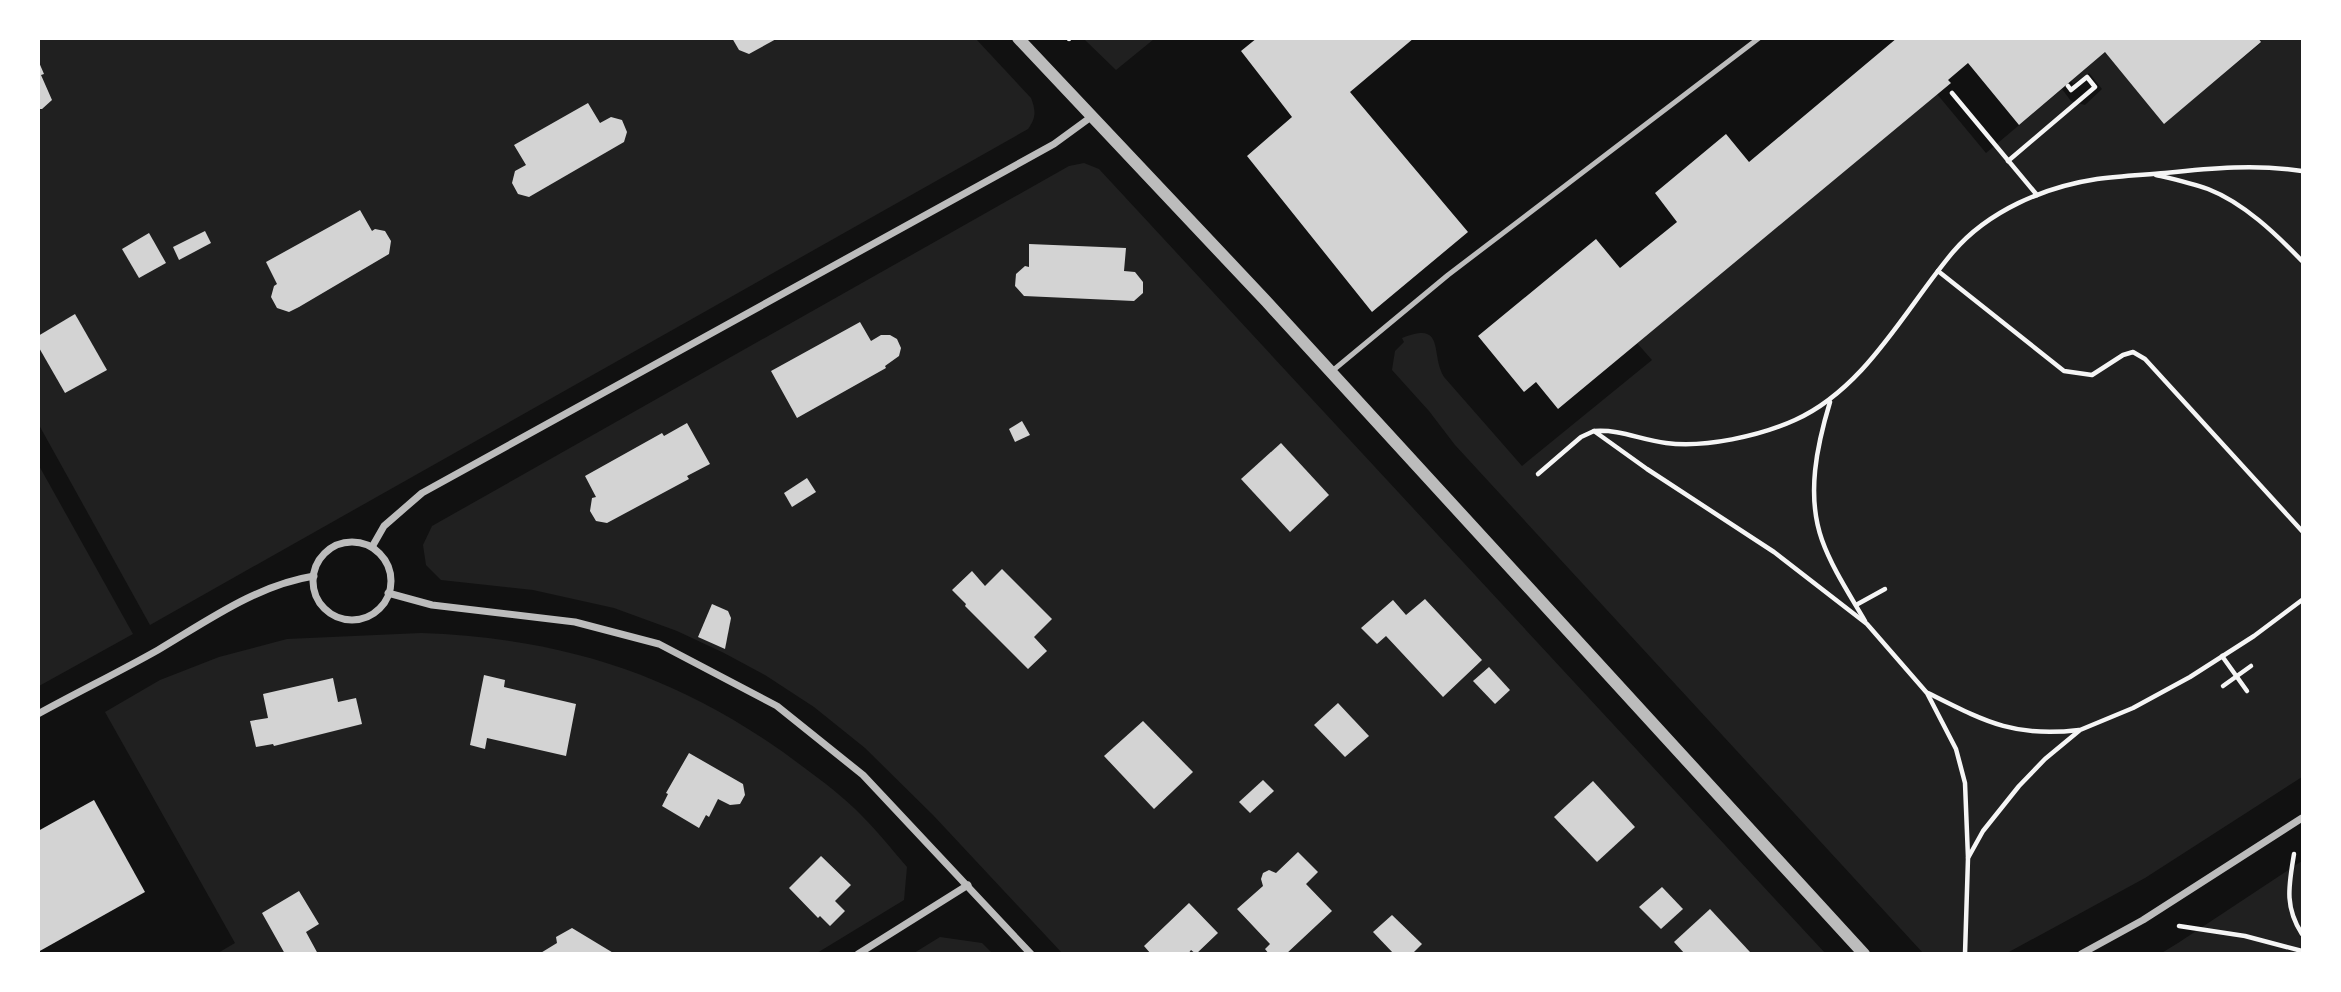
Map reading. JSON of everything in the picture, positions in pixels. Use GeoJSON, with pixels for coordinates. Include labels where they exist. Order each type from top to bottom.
{"type":"FeatureCollection","features":[{"type":"Feature","properties":{"kind":"street"},"geometry":{"type":"LineString","coordinates":[[1018,38],[1331,372],[1864,954]]}},
{"type":"Feature","properties":{"kind":"street"},"geometry":{"type":"LineString","coordinates":[[372,547],[384,526],[422,493],[1054,144],[1091,117]]}},
{"type":"Feature","properties":{"kind":"street"},"geometry":{"type":"LineString","coordinates":[[352,542],[372,547],[384,559],[390,571],[388,593],[381,608],[358,620],[345,620],[332,615],[322,607],[316,596],[313,583],[319,560],[328,550],[339,544],[352,542]]}},
{"type":"Feature","properties":{"kind":"street"},"geometry":{"type":"LineString","coordinates":[[38,714],[155,652],[240,601],[294,579],[314,576]]}},
{"type":"Feature","properties":{"kind":"street"},"geometry":{"type":"LineString","coordinates":[[388,593],[432,606],[575,622],[659,644],[777,706],[863,775],[1031,954]]}},
{"type":"Feature","properties":{"kind":"street"},"geometry":{"type":"LineString","coordinates":[[2081,954],[2143,920],[2302,818]]}},
{"type":"Feature","properties":{"kind":"street"},"geometry":{"type":"LineString","coordinates":[[858,954],[968,885]]}},
{"type":"Feature","properties":{"kind":"lane"},"geometry":{"type":"LineString","coordinates":[[1331,372],[1448,275],[1759,38]]}},
{"type":"Feature","properties":{"kind":"path"},"geometry":{"type":"LineString","coordinates":[[2008,161],[2095,87],[2087,77],[2071,90],[2068,86]]}},
{"type":"Feature","properties":{"kind":"path"},"geometry":{"type":"LineString","coordinates":[[1952,93],[2037,195]]}},
{"type":"Feature","properties":{"kind":"path"},"geometry":{"type":"LineString","coordinates":[[1538,474],[1581,437],[1594,431],[1614,430],[1666,443],[1684,444],[1721,440],[1779,426],[1811,413],[1830,401],[1872,356],[1969,235],[2000,214],[2037,195],[2095,179],[2245,167],[2302,171]]}},
{"type":"Feature","properties":{"kind":"path"},"geometry":{"type":"LineString","coordinates":[[2153,174],[2210,190],[2226,198],[2245,210],[2302,261]]}},
{"type":"Feature","properties":{"kind":"path"},"geometry":{"type":"LineString","coordinates":[[1938,271],[2064,371],[2092,375],[2123,355],[2133,352],[2145,359],[2302,531]]}},
{"type":"Feature","properties":{"kind":"path"},"geometry":{"type":"LineString","coordinates":[[1830,401],[1816,460],[1815,509],[1822,539],[1867,624],[1927,693],[1962,765],[1967,808],[1968,858],[1965,954]]}},
{"type":"Feature","properties":{"kind":"path"},"geometry":{"type":"LineString","coordinates":[[1594,431],[1774,552],[1867,624]]}},
{"type":"Feature","properties":{"kind":"path"},"geometry":{"type":"LineString","coordinates":[[1856,605],[1885,589]]}},
{"type":"Feature","properties":{"kind":"path"},"geometry":{"type":"LineString","coordinates":[[1968,858],[1983,831],[2019,786],[2045,759],[2080,730],[2133,708],[2222,656],[2302,600]]}},
{"type":"Feature","properties":{"kind":"path"},"geometry":{"type":"LineString","coordinates":[[2222,656],[2246,691]]}},
{"type":"Feature","properties":{"kind":"path"},"geometry":{"type":"LineString","coordinates":[[2222,686],[2250,666]]}},
{"type":"Feature","properties":{"kind":"path"},"geometry":{"type":"LineString","coordinates":[[1927,693],[1996,726],[2038,733],[2080,730]]}},
{"type":"Feature","properties":{"kind":"path"},"geometry":{"type":"LineString","coordinates":[[2294,854],[2289,891],[2290,909],[2302,934]]}},
{"type":"Feature","properties":{"kind":"path"},"geometry":{"type":"LineString","coordinates":[[2179,926],[2245,936],[2302,951]]}},
{"type":"Feature","properties":{"kind":"shaded area"},"geometry":{"type":"Polygon","coordinates":[[[38,39],[976,39],[1031,98],[1034,114],[1028,129],[150,625],[39,425],[38,39]]]}},
{"type":"Feature","properties":{"kind":"shaded area"},"geometry":{"type":"Polygon","coordinates":[[[1084,39],[1154,39],[1116,70],[1084,39]]]}},
{"type":"Feature","properties":{"kind":"shaded area"},"geometry":{"type":"Polygon","coordinates":[[[2258,39],[2302,39],[2302,777],[2145,878],[2007,953],[1923,953],[1455,445],[1392,370],[1395,351],[1404,342],[1402,338],[1425,333],[1431,336],[1444,377],[1522,466],[1652,360],[1637,343],[1937,94],[1986,153],[2062,89],[2071,101],[2085,105],[2102,89],[2089,73],[2073,84],[2071,81],[2105,52],[2164,123],[2261,43],[2258,39]]]}},
{"type":"Feature","properties":{"kind":"shaded area"},"geometry":{"type":"Polygon","coordinates":[[[1084,163],[1099,169],[1825,953],[1062,953],[933,815],[865,748],[814,707],[765,675],[677,631],[614,608],[533,590],[441,580],[426,565],[423,545],[432,526],[1069,166],[1084,163]]]}},
{"type":"Feature","properties":{"kind":"shaded area"},"geometry":{"type":"Polygon","coordinates":[[[38,464],[133,634],[39,686],[38,686],[38,464]]]}},
{"type":"Feature","properties":{"kind":"shaded area"},"geometry":{"type":"Polygon","coordinates":[[[421,633],[519,642],[566,652],[611,664],[698,700],[783,752],[854,808],[907,867],[904,900],[817,953],[218,953],[235,943],[105,712],[160,680],[219,657],[287,639],[421,633]]]}},
{"type":"Feature","properties":{"kind":"shaded area"},"geometry":{"type":"Polygon","coordinates":[[[2302,861],[2302,953],[2160,954],[2178,943],[2302,861]]]}},
{"type":"Feature","properties":{"kind":"shaded area"},"geometry":{"type":"Polygon","coordinates":[[[940,937],[982,943],[992,953],[914,953],[940,937]]]}},
{"type":"Feature","properties":{"kind":"building"},"geometry":{"type":"Polygon","coordinates":[[[732,38],[778,38],[749,54],[739,50],[732,38]]]}},
{"type":"Feature","properties":{"kind":"building"},"geometry":{"type":"Polygon","coordinates":[[[1257,38],[1414,38],[1350,92],[1468,232],[1372,312],[1247,156],[1292,117],[1241,51],[1257,38]]]}},
{"type":"Feature","properties":{"kind":"building"},"geometry":{"type":"Polygon","coordinates":[[[1897,38],[2258,38],[2261,42],[2164,124],[2105,52],[2019,125],[1968,63],[1948,80],[1951,83],[1558,409],[1536,382],[1524,392],[1478,336],[1596,239],[1620,268],[1677,222],[1655,193],[1726,134],[1749,162],[1897,38]]]}},
{"type":"Feature","properties":{"kind":"building"},"geometry":{"type":"Polygon","coordinates":[[[38,60],[44,74],[41,75],[52,100],[42,109],[38,109],[38,60]]]}},
{"type":"Feature","properties":{"kind":"building"},"geometry":{"type":"Polygon","coordinates":[[[588,103],[600,123],[611,117],[622,120],[627,132],[624,142],[529,197],[518,194],[512,183],[515,171],[526,165],[514,145],[588,103]]]}},
{"type":"Feature","properties":{"kind":"building"},"geometry":{"type":"Polygon","coordinates":[[[360,210],[372,231],[385,231],[391,241],[389,254],[289,312],[277,308],[271,297],[277,284],[266,262],[360,210]]]}},
{"type":"Feature","properties":{"kind":"building"},"geometry":{"type":"Polygon","coordinates":[[[205,231],[211,243],[179,260],[173,247],[205,231]]]}},
{"type":"Feature","properties":{"kind":"building"},"geometry":{"type":"Polygon","coordinates":[[[149,233],[166,263],[139,278],[122,249],[149,233]]]}},
{"type":"Feature","properties":{"kind":"building"},"geometry":{"type":"Polygon","coordinates":[[[1029,244],[1126,248],[1124,271],[1135,272],[1143,282],[1143,293],[1134,301],[1024,296],[1015,286],[1016,274],[1025,266],[1029,267],[1029,244]]]}},
{"type":"Feature","properties":{"kind":"building"},"geometry":{"type":"Polygon","coordinates":[[[75,314],[107,370],[65,393],[38,346],[38,336],[75,314]]]}},
{"type":"Feature","properties":{"kind":"building"},"geometry":{"type":"Polygon","coordinates":[[[860,322],[871,341],[881,335],[890,335],[897,339],[901,348],[899,356],[885,366],[886,368],[797,418],[771,371],[860,322]]]}},
{"type":"Feature","properties":{"kind":"building"},"geometry":{"type":"Polygon","coordinates":[[[1022,421],[1030,435],[1015,442],[1009,429],[1022,421]]]}},
{"type":"Feature","properties":{"kind":"building"},"geometry":{"type":"Polygon","coordinates":[[[687,423],[710,464],[687,476],[689,479],[607,523],[596,521],[590,511],[592,498],[596,497],[585,476],[662,433],[664,436],[687,423]]]}},
{"type":"Feature","properties":{"kind":"building"},"geometry":{"type":"Polygon","coordinates":[[[1281,443],[1329,495],[1290,532],[1241,479],[1281,443]]]}},
{"type":"Feature","properties":{"kind":"building"},"geometry":{"type":"Polygon","coordinates":[[[807,478],[816,492],[792,507],[784,493],[807,478]]]}},
{"type":"Feature","properties":{"kind":"building"},"geometry":{"type":"Polygon","coordinates":[[[1002,569],[1052,619],[1034,637],[1047,651],[1028,669],[952,590],[972,571],[985,586],[1002,569]]]}},
{"type":"Feature","properties":{"kind":"building"},"geometry":{"type":"Polygon","coordinates":[[[1425,599],[1482,660],[1443,697],[1386,636],[1377,644],[1361,628],[1393,600],[1406,615],[1425,599]]]}},
{"type":"Feature","properties":{"kind":"building"},"geometry":{"type":"Polygon","coordinates":[[[712,604],[728,611],[731,618],[725,649],[698,637],[712,604]]]}},
{"type":"Feature","properties":{"kind":"building"},"geometry":{"type":"Polygon","coordinates":[[[1489,667],[1510,690],[1495,704],[1473,681],[1489,667]]]}},
{"type":"Feature","properties":{"kind":"building"},"geometry":{"type":"Polygon","coordinates":[[[484,675],[505,680],[504,687],[576,704],[566,756],[487,738],[485,749],[470,745],[484,675]]]}},
{"type":"Feature","properties":{"kind":"building"},"geometry":{"type":"Polygon","coordinates":[[[333,678],[338,702],[356,698],[362,724],[274,746],[256,747],[250,721],[268,718],[263,694],[333,678]]]}},
{"type":"Feature","properties":{"kind":"building"},"geometry":{"type":"Polygon","coordinates":[[[1338,703],[1369,736],[1345,757],[1314,725],[1338,703]]]}},
{"type":"Feature","properties":{"kind":"building"},"geometry":{"type":"Polygon","coordinates":[[[1143,721],[1193,772],[1154,809],[1104,756],[1143,721]]]}},
{"type":"Feature","properties":{"kind":"building"},"geometry":{"type":"Polygon","coordinates":[[[689,753],[743,784],[745,795],[740,804],[730,805],[718,799],[709,817],[706,815],[699,828],[662,806],[668,794],[666,793],[689,753]]]}},
{"type":"Feature","properties":{"kind":"building"},"geometry":{"type":"Polygon","coordinates":[[[1263,780],[1274,791],[1250,813],[1239,802],[1263,780]]]}},
{"type":"Feature","properties":{"kind":"building"},"geometry":{"type":"Polygon","coordinates":[[[1593,781],[1635,827],[1597,862],[1554,817],[1593,781]]]}},
{"type":"Feature","properties":{"kind":"building"},"geometry":{"type":"Polygon","coordinates":[[[94,800],[145,892],[38,952],[38,831],[94,800]]]}},
{"type":"Feature","properties":{"kind":"building"},"geometry":{"type":"Polygon","coordinates":[[[1298,852],[1318,872],[1306,884],[1332,911],[1286,954],[1269,954],[1265,949],[1270,944],[1237,909],[1263,886],[1263,873],[1269,870],[1276,873],[1298,852]]]}},
{"type":"Feature","properties":{"kind":"building"},"geometry":{"type":"Polygon","coordinates":[[[821,856],[851,885],[835,901],[845,911],[830,926],[820,916],[818,918],[789,888],[821,856]]]}},
{"type":"Feature","properties":{"kind":"building"},"geometry":{"type":"Polygon","coordinates":[[[1662,887],[1683,909],[1661,929],[1639,907],[1662,887]]]}},
{"type":"Feature","properties":{"kind":"building"},"geometry":{"type":"Polygon","coordinates":[[[299,891],[319,924],[306,932],[318,954],[285,954],[262,913],[299,891]]]}},
{"type":"Feature","properties":{"kind":"building"},"geometry":{"type":"Polygon","coordinates":[[[1189,903],[1218,933],[1196,954],[1191,950],[1188,954],[1151,954],[1144,946],[1189,903]]]}},
{"type":"Feature","properties":{"kind":"building"},"geometry":{"type":"Polygon","coordinates":[[[1710,909],[1749,954],[1685,954],[1674,942],[1710,909]]]}},
{"type":"Feature","properties":{"kind":"building"},"geometry":{"type":"Polygon","coordinates":[[[1392,915],[1422,944],[1412,954],[1394,954],[1373,932],[1392,915]]]}},
{"type":"Feature","properties":{"kind":"building"},"geometry":{"type":"Polygon","coordinates":[[[572,928],[615,954],[539,954],[557,943],[556,937],[572,928]]]}}]}
